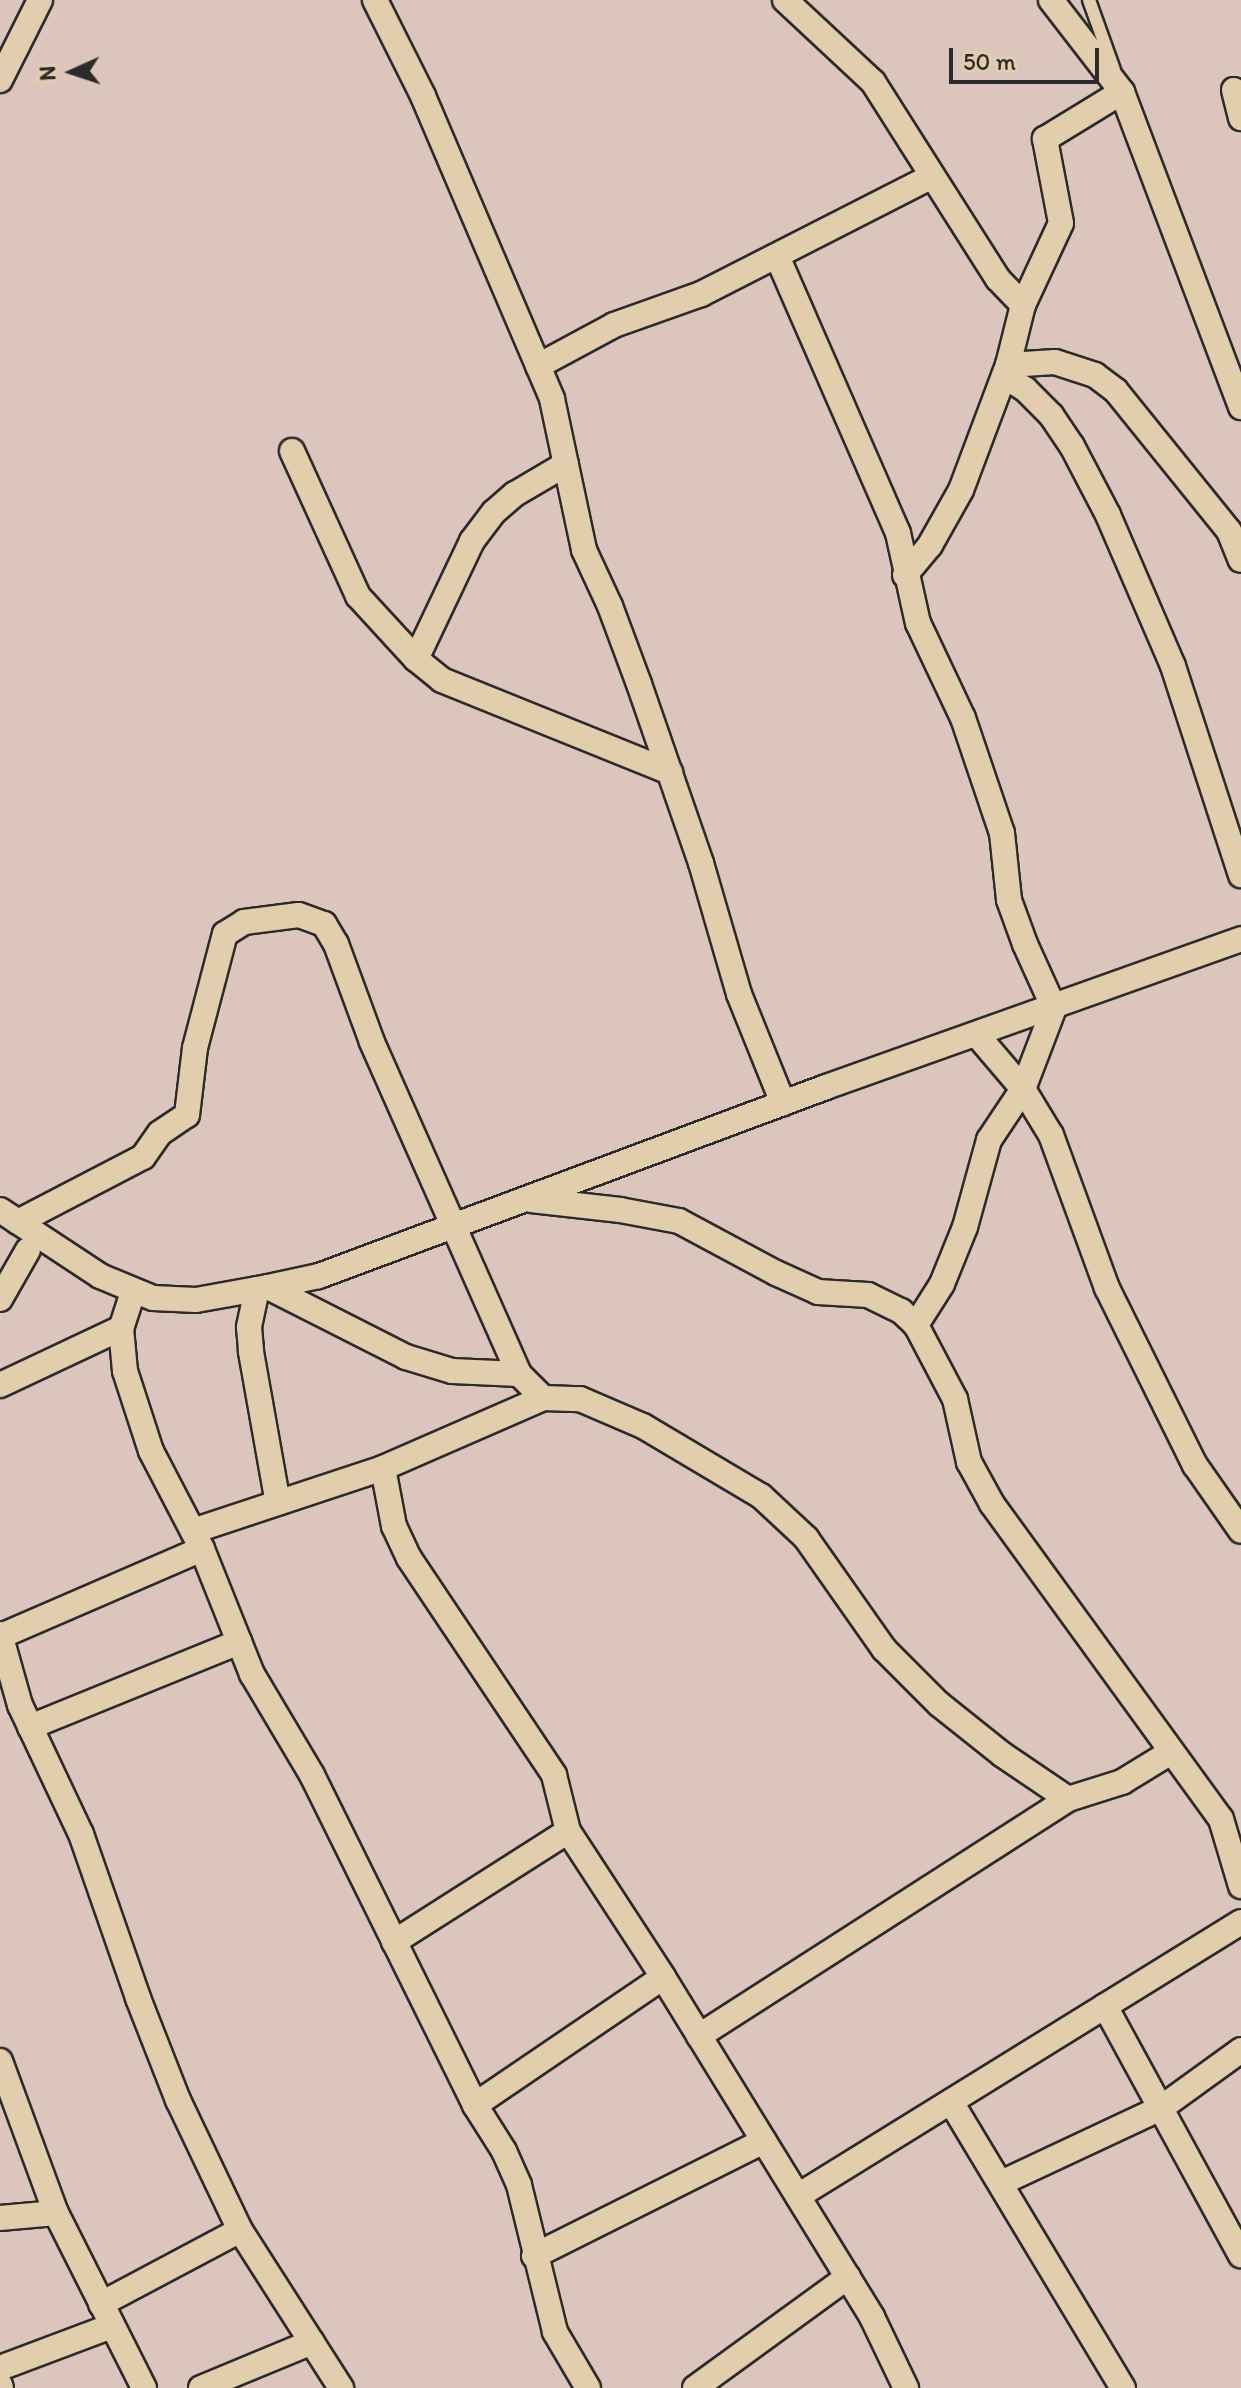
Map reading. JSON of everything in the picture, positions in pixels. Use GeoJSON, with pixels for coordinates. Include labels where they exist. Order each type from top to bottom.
{"type":"FeatureCollection","features":[{"type":"Feature","properties":{"kind":"street"},"geometry":{"type":"LineString","coordinates":[[0,80],[40,0]]}},
{"type":"Feature","properties":{"kind":"street"},"geometry":{"type":"LineString","coordinates":[[375,0],[423,96],[552,399],[584,550],[610,606],[670,772],[701,863],[739,994],[783,1103]]}},
{"type":"Feature","properties":{"kind":"street"},"geometry":{"type":"LineString","coordinates":[[785,0],[873,82],[998,279],[1023,305]]}},
{"type":"Feature","properties":{"kind":"street"},"geometry":{"type":"LineString","coordinates":[[1051,0],[1122,92],[1241,407]]}},
{"type":"Feature","properties":{"kind":"street"},"geometry":{"type":"LineString","coordinates":[[1234,90],[1241,118]]}},
{"type":"Feature","properties":{"kind":"street"},"geometry":{"type":"LineString","coordinates":[[905,575],[930,545],[961,490],[1006,370],[1023,305],[1061,223],[1045,139],[1122,92]]}},
{"type":"Feature","properties":{"kind":"street"},"geometry":{"type":"LineString","coordinates":[[538,366],[614,325],[701,294],[931,177]]}},
{"type":"Feature","properties":{"kind":"street"},"geometry":{"type":"LineString","coordinates":[[777,256],[898,533],[918,623],[963,718],[1002,833],[1009,900],[1054,1008],[1023,1089],[989,1140],[965,1227],[942,1284],[916,1325]]}},
{"type":"Feature","properties":{"kind":"street"},"geometry":{"type":"LineString","coordinates":[[1006,370],[1055,362],[1095,375],[1116,391],[1229,531],[1241,560]]}},
{"type":"Feature","properties":{"kind":"street"},"geometry":{"type":"LineString","coordinates":[[1006,370],[1051,415],[1072,446],[1108,515],[1173,666],[1241,875]]}},
{"type":"Feature","properties":{"kind":"street"},"geometry":{"type":"LineString","coordinates":[[292,451],[358,596],[416,659],[442,680],[670,772]]}},
{"type":"Feature","properties":{"kind":"street"},"geometry":{"type":"LineString","coordinates":[[416,659],[434,615],[479,531],[515,494],[566,464]]}},
{"type":"Feature","properties":{"kind":"street"},"geometry":{"type":"LineString","coordinates":[[543,1398],[519,1374],[451,1228],[372,1042],[336,944],[324,924],[299,915],[244,922],[225,934],[195,1048],[187,1115],[160,1133],[143,1157],[9,1216],[37,1246],[133,1292],[153,1298],[196,1300],[319,1276],[451,1228],[783,1103],[1241,939]]}},
{"type":"Feature","properties":{"kind":"street"},"geometry":{"type":"LineString","coordinates":[[977,1035],[1023,1089],[1051,1135],[1107,1288],[1195,1465],[1241,1531]]}},
{"type":"Feature","properties":{"kind":"street"},"geometry":{"type":"LineString","coordinates":[[526,1199],[620,1210],[679,1221],[818,1292],[868,1295],[901,1311],[916,1325],[955,1399],[969,1462],[992,1504],[1040,1566],[1171,1752],[1231,1813],[1241,1886]]}},
{"type":"Feature","properties":{"kind":"street"},"geometry":{"type":"LineString","coordinates":[[0,1265],[37,1246]]}},
{"type":"Feature","properties":{"kind":"street"},"geometry":{"type":"LineString","coordinates":[[0,1299],[37,1246]]}},
{"type":"Feature","properties":{"kind":"street"},"geometry":{"type":"LineString","coordinates":[[262,1288],[406,1357],[452,1371],[519,1374]]}},
{"type":"Feature","properties":{"kind":"street"},"geometry":{"type":"LineString","coordinates":[[262,1288],[249,1327],[278,1503]]}},
{"type":"Feature","properties":{"kind":"street"},"geometry":{"type":"LineString","coordinates":[[133,1292],[121,1328],[125,1371],[151,1451],[198,1540],[252,1674],[312,1775],[475,2105],[504,2151],[519,2185],[555,2332],[588,2388]]}},
{"type":"Feature","properties":{"kind":"street"},"geometry":{"type":"LineString","coordinates":[[0,1385],[121,1328]]}},
{"type":"Feature","properties":{"kind":"street"},"geometry":{"type":"LineString","coordinates":[[341,2388],[240,2230],[178,2100],[138,1998],[81,1834],[6,1680],[0,1635],[278,1503],[383,1468],[543,1398],[580,1399],[643,1426],[761,1496],[806,1538],[884,1649],[928,1693],[1003,1755],[1068,1799]]}},
{"type":"Feature","properties":{"kind":"street"},"geometry":{"type":"LineString","coordinates":[[383,1468],[394,1526],[409,1558],[554,1775],[568,1831],[663,1977],[848,2277],[872,2317],[906,2388]]}},
{"type":"Feature","properties":{"kind":"street"},"geometry":{"type":"LineString","coordinates":[[30,1727],[239,1642]]}},
{"type":"Feature","properties":{"kind":"street"},"geometry":{"type":"LineString","coordinates":[[699,2036],[1068,1799],[1122,1782],[1171,1752]]}},
{"type":"Feature","properties":{"kind":"street"},"geometry":{"type":"LineString","coordinates":[[394,1942],[568,1831]]}},
{"type":"Feature","properties":{"kind":"street"},"geometry":{"type":"LineString","coordinates":[[798,2196],[1241,1922]]}},
{"type":"Feature","properties":{"kind":"street"},"geometry":{"type":"LineString","coordinates":[[475,2105],[663,1977]]}},
{"type":"Feature","properties":{"kind":"street"},"geometry":{"type":"LineString","coordinates":[[1105,2006],[1241,2255]]}},
{"type":"Feature","properties":{"kind":"street"},"geometry":{"type":"LineString","coordinates":[[1001,2183],[1161,2108],[1241,2050]]}},
{"type":"Feature","properties":{"kind":"street"},"geometry":{"type":"LineString","coordinates":[[0,2061],[56,2213],[144,2388]]}},
{"type":"Feature","properties":{"kind":"street"},"geometry":{"type":"LineString","coordinates":[[951,2102],[1123,2388]]}},
{"type":"Feature","properties":{"kind":"street"},"geometry":{"type":"LineString","coordinates":[[534,2256],[764,2141]]}},
{"type":"Feature","properties":{"kind":"street"},"geometry":{"type":"LineString","coordinates":[[0,2218],[56,2213]]}},
{"type":"Feature","properties":{"kind":"street"},"geometry":{"type":"LineString","coordinates":[[0,2368],[106,2315],[240,2230]]}},
{"type":"Feature","properties":{"kind":"street"},"geometry":{"type":"LineString","coordinates":[[695,2388],[848,2277]]}},
{"type":"Feature","properties":{"kind":"street"},"geometry":{"type":"LineString","coordinates":[[201,2388],[312,2342]]}},
{"type":"Feature","properties":{"kind":"lane"},"geometry":{"type":"LineString","coordinates":[[1089,0],[1122,92]]}}]}
